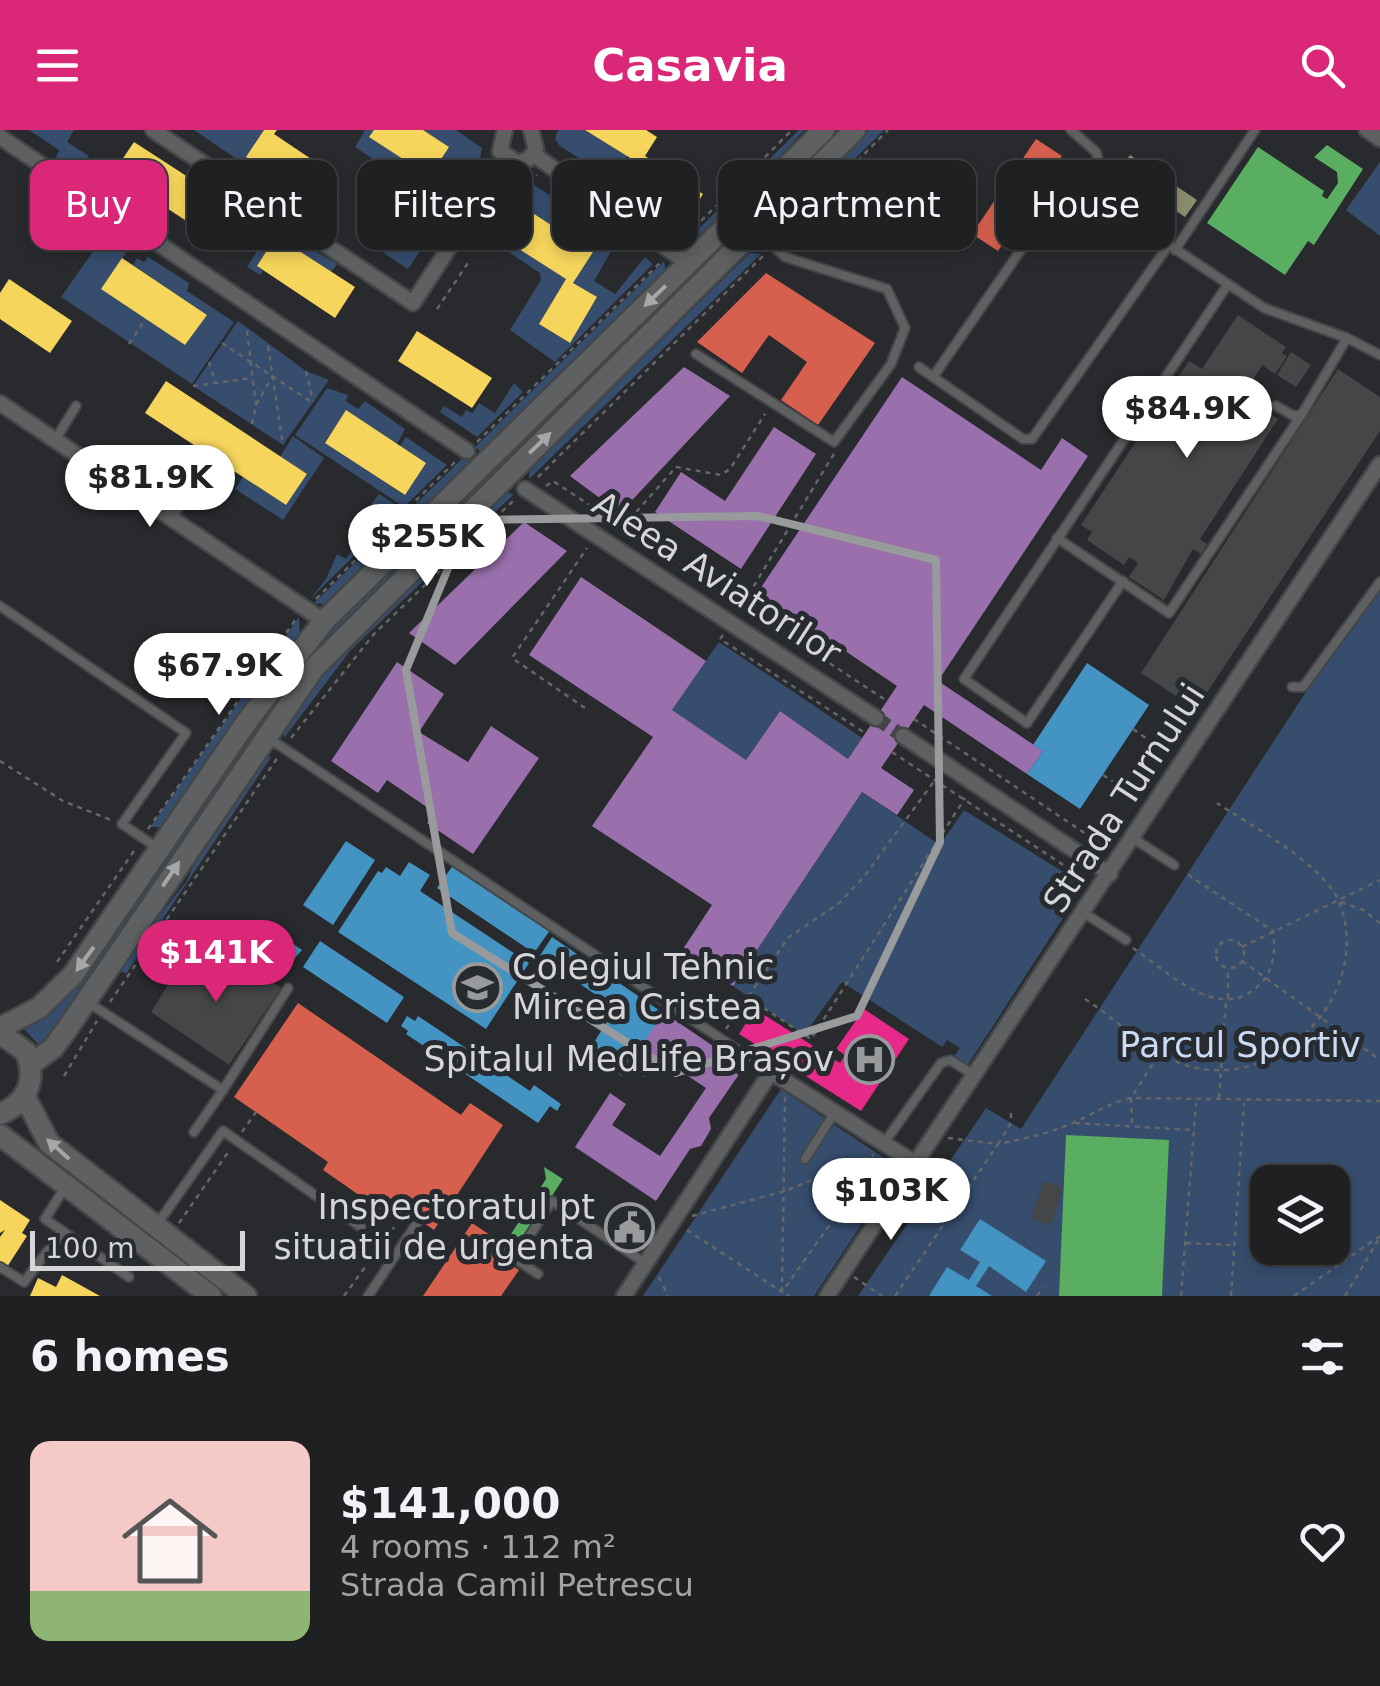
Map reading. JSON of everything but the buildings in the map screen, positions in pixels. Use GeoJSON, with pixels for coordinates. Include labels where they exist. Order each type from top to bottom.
{"type":"FeatureCollection","features":[{"type":"Feature","properties":{"kind":"street"},"geometry":{"type":"LineString","coordinates":[[153,130],[412,303],[447,250]]}},
{"type":"Feature","properties":{"kind":"street"},"geometry":{"type":"LineString","coordinates":[[523,160],[533,154],[537,143],[531,130]]}},
{"type":"Feature","properties":{"kind":"street"},"geometry":{"type":"LineString","coordinates":[[246,1296],[166,1227],[48,1143],[25,1097],[31,1064],[17,1041],[0,1031],[55,996],[88,956],[151,844],[324,621],[824,130]]}},
{"type":"Feature","properties":{"kind":"street"},"geometry":{"type":"LineString","coordinates":[[825,160],[855,130]]}},
{"type":"Feature","properties":{"kind":"street"},"geometry":{"type":"LineString","coordinates":[[1366,130],[1380,140]]}},
{"type":"Feature","properties":{"kind":"street"},"geometry":{"type":"LineString","coordinates":[[501,131],[500,150],[507,160]]}},
{"type":"Feature","properties":{"kind":"street"},"geometry":{"type":"LineString","coordinates":[[0,137],[467,450]]}},
{"type":"Feature","properties":{"kind":"street"},"geometry":{"type":"LineString","coordinates":[[533,154],[688,264]]}},
{"type":"Feature","properties":{"kind":"street"},"geometry":{"type":"LineString","coordinates":[[31,1064],[94,1007],[264,736],[344,635],[736,250]]}},
{"type":"Feature","properties":{"kind":"street"},"geometry":{"type":"LineString","coordinates":[[0,403],[324,621]]}},
{"type":"Feature","properties":{"kind":"street","name":"Strada Turnului"},"geometry":{"type":"LineString","coordinates":[[827,1296],[920,1163],[1380,464]]}},
{"type":"Feature","properties":{"kind":"street","name":"Aleea Aviatorilor"},"geometry":{"type":"LineString","coordinates":[[530,492],[876,718]]}},
{"type":"Feature","properties":{"kind":"street"},"geometry":{"type":"LineString","coordinates":[[903,736],[1110,874]]}},
{"type":"Feature","properties":{"kind":"street"},"geometry":{"type":"LineString","coordinates":[[624,1296],[771,1072],[920,1163]]}},
{"type":"Feature","properties":{"kind":"street"},"geometry":{"type":"LineString","coordinates":[[0,1114],[25,1097]]}},
{"type":"Feature","properties":{"kind":"street"},"geometry":{"type":"LineString","coordinates":[[0,1135],[211,1296]]}},
{"type":"Feature","properties":{"kind":"lane"},"geometry":{"type":"LineString","coordinates":[[1071,130],[1096,152],[1098,160]]}},
{"type":"Feature","properties":{"kind":"lane"},"geometry":{"type":"LineString","coordinates":[[1175,242],[1255,130]]}},
{"type":"Feature","properties":{"kind":"lane"},"geometry":{"type":"LineString","coordinates":[[696,354],[834,442],[891,364],[905,328],[887,289],[784,257],[776,250]]}},
{"type":"Feature","properties":{"kind":"lane"},"geometry":{"type":"LineString","coordinates":[[933,377],[1021,250]]}},
{"type":"Feature","properties":{"kind":"lane"},"geometry":{"type":"LineString","coordinates":[[920,367],[1023,439],[1032,439],[1170,250]]}},
{"type":"Feature","properties":{"kind":"lane"},"geometry":{"type":"LineString","coordinates":[[1174,250],[1274,313],[1348,338],[1380,355]]}},
{"type":"Feature","properties":{"kind":"lane"},"geometry":{"type":"LineString","coordinates":[[1123,581],[1027,723],[964,679],[1228,284]]}},
{"type":"Feature","properties":{"kind":"lane"},"geometry":{"type":"LineString","coordinates":[[1058,538],[1169,612],[1302,414],[1348,338]]}},
{"type":"Feature","properties":{"kind":"lane"},"geometry":{"type":"LineString","coordinates":[[55,440],[76,406]]}},
{"type":"Feature","properties":{"kind":"lane"},"geometry":{"type":"LineString","coordinates":[[1276,406],[1294,416],[1302,414]]}},
{"type":"Feature","properties":{"kind":"lane"},"geometry":{"type":"LineString","coordinates":[[172,518],[192,484]]}},
{"type":"Feature","properties":{"kind":"lane"},"geometry":{"type":"LineString","coordinates":[[1292,686],[1304,687],[1380,582]]}},
{"type":"Feature","properties":{"kind":"lane"},"geometry":{"type":"LineString","coordinates":[[0,606],[186,733],[122,824],[151,844]]}},
{"type":"Feature","properties":{"kind":"lane"},"geometry":{"type":"LineString","coordinates":[[264,736],[771,1072]]}},
{"type":"Feature","properties":{"kind":"lane"},"geometry":{"type":"LineString","coordinates":[[1133,838],[1174,865]]}},
{"type":"Feature","properties":{"kind":"lane"},"geometry":{"type":"LineString","coordinates":[[1084,913],[1125,941]]}},
{"type":"Feature","properties":{"kind":"lane"},"geometry":{"type":"LineString","coordinates":[[194,1132],[288,988]]}},
{"type":"Feature","properties":{"kind":"lane"},"geometry":{"type":"LineString","coordinates":[[94,1007],[223,1090]]}},
{"type":"Feature","properties":{"kind":"lane"},"geometry":{"type":"LineString","coordinates":[[884,1143],[941,1063],[950,1060],[976,1077]]}},
{"type":"Feature","properties":{"kind":"lane"},"geometry":{"type":"LineString","coordinates":[[805,1159],[835,1112]]}},
{"type":"Feature","properties":{"kind":"lane"},"geometry":{"type":"LineString","coordinates":[[166,1227],[222,1131],[361,1226]]}},
{"type":"Feature","properties":{"kind":"lane"},"geometry":{"type":"LineString","coordinates":[[67,1186],[45,1219],[129,1277]]}},
{"type":"Feature","properties":{"kind":"lane"},"geometry":{"type":"LineString","coordinates":[[524,1243],[552,1201],[645,1264]]}},
{"type":"Feature","properties":{"kind":"lane"},"geometry":{"type":"LineString","coordinates":[[368,1296],[419,1220]]}},
{"type":"Feature","properties":{"kind":"lane"},"geometry":{"type":"LineString","coordinates":[[0,1267],[24,1282],[63,1232]]}},
{"type":"Feature","properties":{"kind":"lane"},"geometry":{"type":"LineString","coordinates":[[496,1246],[538,1274]]}},
{"type":"Feature","properties":{"kind":"path"},"geometry":{"type":"LineString","coordinates":[[698,225],[792,130]]}},
{"type":"Feature","properties":{"kind":"path"},"geometry":{"type":"LineString","coordinates":[[859,160],[888,130]]}},
{"type":"Feature","properties":{"kind":"path"},"geometry":{"type":"LineString","coordinates":[[532,180],[541,170]]}},
{"type":"Feature","properties":{"kind":"path"},"geometry":{"type":"LineString","coordinates":[[64,1076],[94,1007],[350,661],[530,492],[770,250]]}},
{"type":"Feature","properties":{"kind":"path"},"geometry":{"type":"LineString","coordinates":[[313,601],[667,257]]}},
{"type":"Feature","properties":{"kind":"path"},"geometry":{"type":"LineString","coordinates":[[437,309],[470,260]]}},
{"type":"Feature","properties":{"kind":"path"},"geometry":{"type":"LineString","coordinates":[[128,344],[144,321]]}},
{"type":"Feature","properties":{"kind":"path"},"geometry":{"type":"LineString","coordinates":[[247,331],[256,404],[252,424]]}},
{"type":"Feature","properties":{"kind":"path"},"geometry":{"type":"LineString","coordinates":[[222,343],[314,403],[306,372]]}},
{"type":"Feature","properties":{"kind":"path"},"geometry":{"type":"LineString","coordinates":[[268,346],[283,446]]}},
{"type":"Feature","properties":{"kind":"path"},"geometry":{"type":"LineString","coordinates":[[209,362],[216,385]]}},
{"type":"Feature","properties":{"kind":"path"},"geometry":{"type":"LineString","coordinates":[[256,404],[272,376]]}},
{"type":"Feature","properties":{"kind":"path"},"geometry":{"type":"LineString","coordinates":[[192,386],[254,377]]}},
{"type":"Feature","properties":{"kind":"path"},"geometry":{"type":"LineString","coordinates":[[623,527],[676,468],[721,475],[730,469],[771,404]]}},
{"type":"Feature","properties":{"kind":"path"},"geometry":{"type":"LineString","coordinates":[[742,606],[831,466],[834,442]]}},
{"type":"Feature","properties":{"kind":"path"},"geometry":{"type":"LineString","coordinates":[[530,492],[553,481],[887,701]]}},
{"type":"Feature","properties":{"kind":"path"},"geometry":{"type":"LineString","coordinates":[[585,708],[512,658],[596,534]]}},
{"type":"Feature","properties":{"kind":"path"},"geometry":{"type":"LineString","coordinates":[[57,962],[151,844],[298,617]]}},
{"type":"Feature","properties":{"kind":"path"},"geometry":{"type":"LineString","coordinates":[[731,622],[720,639],[866,734]]}},
{"type":"Feature","properties":{"kind":"path"},"geometry":{"type":"LineString","coordinates":[[914,719],[1102,845]]}},
{"type":"Feature","properties":{"kind":"path"},"geometry":{"type":"LineString","coordinates":[[1133,729],[1172,756]]}},
{"type":"Feature","properties":{"kind":"path"},"geometry":{"type":"LineString","coordinates":[[892,752],[1083,878]]}},
{"type":"Feature","properties":{"kind":"path"},"geometry":{"type":"LineString","coordinates":[[0,760],[62,802],[122,824]]}},
{"type":"Feature","properties":{"kind":"path"},"geometry":{"type":"LineString","coordinates":[[1103,775],[1142,800]]}},
{"type":"Feature","properties":{"kind":"path"},"geometry":{"type":"LineString","coordinates":[[720,1038],[788,938],[839,902],[863,878],[935,780]]}},
{"type":"Feature","properties":{"kind":"path"},"geometry":{"type":"LineString","coordinates":[[748,997],[811,1038],[964,799]]}},
{"type":"Feature","properties":{"kind":"path"},"geometry":{"type":"LineString","coordinates":[[1217,803],[1304,861],[1340,902],[1364,910],[1380,923]]}},
{"type":"Feature","properties":{"kind":"path"},"geometry":{"type":"LineString","coordinates":[[1174,865],[1246,909],[1273,931]]}},
{"type":"Feature","properties":{"kind":"path"},"geometry":{"type":"LineString","coordinates":[[1242,947],[1380,880]]}},
{"type":"Feature","properties":{"kind":"path"},"geometry":{"type":"LineString","coordinates":[[1085,999],[1188,1066],[1221,1072],[1266,1062],[1323,1018],[1338,986],[1344,954],[1340,902]]}},
{"type":"Feature","properties":{"kind":"path"},"geometry":{"type":"LineString","coordinates":[[1125,941],[1192,989],[1227,1000],[1252,991],[1266,978],[1273,964],[1273,931]]}},
{"type":"Feature","properties":{"kind":"path"},"geometry":{"type":"LineString","coordinates":[[1228,968],[1217,959],[1219,945],[1232,940],[1242,947]]}},
{"type":"Feature","properties":{"kind":"path"},"geometry":{"type":"LineString","coordinates":[[1242,947],[1242,962]]}},
{"type":"Feature","properties":{"kind":"path"},"geometry":{"type":"LineString","coordinates":[[1242,962],[1380,1060]]}},
{"type":"Feature","properties":{"kind":"path"},"geometry":{"type":"LineString","coordinates":[[1228,968],[1242,962]]}},
{"type":"Feature","properties":{"kind":"path"},"geometry":{"type":"LineString","coordinates":[[1219,1101],[1228,968]]}},
{"type":"Feature","properties":{"kind":"path"},"geometry":{"type":"LineString","coordinates":[[1132,1124],[1131,1098],[1161,1051]]}},
{"type":"Feature","properties":{"kind":"path"},"geometry":{"type":"LineString","coordinates":[[936,1137],[998,1144],[1074,1122],[1109,1102],[1131,1098],[1196,1102],[1380,1100]]}},
{"type":"Feature","properties":{"kind":"path"},"geometry":{"type":"LineString","coordinates":[[1181,1296],[1196,1102]]}},
{"type":"Feature","properties":{"kind":"path"},"geometry":{"type":"LineString","coordinates":[[1231,1296],[1244,1102]]}},
{"type":"Feature","properties":{"kind":"path"},"geometry":{"type":"LineString","coordinates":[[895,1296],[1011,1123],[1010,1110]]}},
{"type":"Feature","properties":{"kind":"path"},"geometry":{"type":"LineString","coordinates":[[166,1227],[256,1112]]}},
{"type":"Feature","properties":{"kind":"path"},"geometry":{"type":"LineString","coordinates":[[1074,1122],[1192,1130]]}},
{"type":"Feature","properties":{"kind":"path"},"geometry":{"type":"LineString","coordinates":[[880,1153],[782,1292],[673,1221],[784,1191],[880,1153]]}},
{"type":"Feature","properties":{"kind":"path"},"geometry":{"type":"LineString","coordinates":[[920,1163],[966,1192]]}},
{"type":"Feature","properties":{"kind":"path"},"geometry":{"type":"LineString","coordinates":[[344,1296],[406,1210]]}},
{"type":"Feature","properties":{"kind":"path"},"geometry":{"type":"LineString","coordinates":[[1294,1296],[1380,1236]]}},
{"type":"Feature","properties":{"kind":"path"},"geometry":{"type":"LineString","coordinates":[[1345,1296],[1380,1236]]}},
{"type":"Feature","properties":{"kind":"path"},"geometry":{"type":"LineString","coordinates":[[1186,1243],[1234,1245]]}},
{"type":"Feature","properties":{"kind":"path"},"geometry":{"type":"LineString","coordinates":[[845,1270],[882,1296]]}},
{"type":"Feature","properties":{"kind":"path"},"geometry":{"type":"LineString","coordinates":[[659,1277],[668,1296]]}},
{"type":"Feature","properties":{"kind":"path"},"geometry":{"type":"LineString","coordinates":[[1037,1296],[1043,1287]]}},
{"type":"Feature","properties":{"kind":"highlighted area"},"geometry":{"type":"Polygon","coordinates":[[[758,516],[936,560],[940,842],[857,1016],[676,1073],[452,933],[406,670],[468,520],[758,516]]]}},
{"type":"Feature","properties":{"kind":"green space"},"geometry":{"type":"Polygon","coordinates":[[[29,130],[74,130],[67,142],[89,156],[86,160],[61,160],[56,157],[59,150],[29,130]]]}},
{"type":"Feature","properties":{"kind":"green space"},"geometry":{"type":"Polygon","coordinates":[[[194,130],[264,130],[247,157],[251,160],[238,160],[194,130]]]}},
{"type":"Feature","properties":{"kind":"green space"},"geometry":{"type":"Polygon","coordinates":[[[365,130],[374,130],[409,160],[374,160],[355,147],[365,130]]]}},
{"type":"Feature","properties":{"kind":"green space"},"geometry":{"type":"Polygon","coordinates":[[[423,130],[456,130],[482,148],[480,160],[439,160],[449,147],[423,130]]]}},
{"type":"Feature","properties":{"kind":"green space"},"geometry":{"type":"Polygon","coordinates":[[[558,130],[585,130],[628,156],[626,160],[582,160],[555,139],[558,130]]]}},
{"type":"Feature","properties":{"kind":"green space"},"geometry":{"type":"Polygon","coordinates":[[[799,130],[804,130],[777,160],[768,160],[799,130]]]}},
{"type":"Feature","properties":{"kind":"green space"},"geometry":{"type":"Polygon","coordinates":[[[833,130],[842,130],[812,160],[803,160],[833,130]]]}},
{"type":"Feature","properties":{"kind":"green space"},"geometry":{"type":"Polygon","coordinates":[[[869,130],[884,130],[854,160],[839,160],[869,130]]]}},
{"type":"Feature","properties":{"kind":"green space"},"geometry":{"type":"Polygon","coordinates":[[[1380,162],[1380,236],[1346,210],[1380,162]]]}},
{"type":"Feature","properties":{"kind":"green space"},"geometry":{"type":"Polygon","coordinates":[[[532,184],[552,197],[552,250],[612,250],[594,281],[615,294],[645,257],[653,264],[555,362],[510,330],[541,280],[540,273],[505,250],[532,250],[532,184]],[[592,252],[566,279],[539,324],[569,343],[597,298],[573,283],[592,252]]]}},
{"type":"Feature","properties":{"kind":"green space"},"geometry":{"type":"Polygon","coordinates":[[[718,210],[718,224],[698,246],[698,229],[718,210]]]}},
{"type":"Feature","properties":{"kind":"green space"},"geometry":{"type":"Polygon","coordinates":[[[718,244],[721,250],[503,467],[496,463],[718,244]]]}},
{"type":"Feature","properties":{"kind":"green space"},"geometry":{"type":"Polygon","coordinates":[[[94,250],[125,250],[102,289],[185,345],[207,315],[133,265],[137,258],[144,262],[148,257],[189,283],[187,291],[234,322],[192,384],[61,297],[94,250]]]}},
{"type":"Feature","properties":{"kind":"green space"},"geometry":{"type":"Polygon","coordinates":[[[258,250],[267,250],[257,266],[263,271],[260,275],[247,267],[258,250]]]}},
{"type":"Feature","properties":{"kind":"green space"},"geometry":{"type":"Polygon","coordinates":[[[297,250],[314,250],[337,264],[331,272],[297,250]]]}},
{"type":"Feature","properties":{"kind":"green space"},"geometry":{"type":"Polygon","coordinates":[[[379,250],[421,250],[408,269],[379,250]]]}},
{"type":"Feature","properties":{"kind":"green space"},"geometry":{"type":"Polygon","coordinates":[[[750,253],[761,254],[529,479],[530,466],[750,253]]]}},
{"type":"Feature","properties":{"kind":"green space"},"geometry":{"type":"Polygon","coordinates":[[[664,261],[666,273],[484,454],[475,447],[664,261]]]}},
{"type":"Feature","properties":{"kind":"green space"},"geometry":{"type":"Polygon","coordinates":[[[238,321],[306,371],[329,380],[283,445],[193,386],[238,321]]]}},
{"type":"Feature","properties":{"kind":"green space"},"geometry":{"type":"Polygon","coordinates":[[[514,383],[523,392],[477,437],[440,412],[444,406],[462,417],[466,410],[473,413],[479,403],[495,413],[514,383]]]}},
{"type":"Feature","properties":{"kind":"green space"},"geometry":{"type":"Polygon","coordinates":[[[327,388],[348,395],[346,401],[358,409],[365,401],[405,429],[397,444],[346,411],[325,442],[404,495],[425,463],[400,446],[406,437],[447,465],[404,507],[295,435],[327,388]]]}},
{"type":"Feature","properties":{"kind":"green space"},"geometry":{"type":"Polygon","coordinates":[[[293,436],[324,458],[283,520],[235,489],[243,477],[286,505],[307,474],[280,457],[293,436]]]}},
{"type":"Feature","properties":{"kind":"green space"},"geometry":{"type":"Polygon","coordinates":[[[466,455],[473,463],[327,605],[314,603],[466,455]]]}},
{"type":"Feature","properties":{"kind":"green space"},"geometry":{"type":"Polygon","coordinates":[[[487,471],[493,476],[329,640],[81,997],[39,1045],[24,1029],[62,1000],[86,970],[322,634],[487,471]]]}},
{"type":"Feature","properties":{"kind":"green space"},"geometry":{"type":"Polygon","coordinates":[[[504,492],[514,494],[350,651],[284,738],[284,727],[330,663],[504,492]]]}},
{"type":"Feature","properties":{"kind":"green space"},"geometry":{"type":"Polygon","coordinates":[[[379,494],[402,509],[310,599],[326,579],[337,554],[346,559],[363,534],[355,528],[358,522],[368,528],[380,511],[371,505],[379,494]]]}},
{"type":"Feature","properties":{"kind":"green space","name":"Parcul Sportiv"},"geometry":{"type":"Polygon","coordinates":[[[1380,586],[1380,1296],[858,1296],[986,1108],[1021,1129],[1371,592],[1380,586]]]}},
{"type":"Feature","properties":{"kind":"green space"},"geometry":{"type":"Polygon","coordinates":[[[299,617],[300,637],[163,827],[150,827],[299,617]]]}},
{"type":"Feature","properties":{"kind":"green space"},"geometry":{"type":"Polygon","coordinates":[[[719,642],[862,738],[848,759],[780,711],[746,760],[672,710],[719,642]]]}},
{"type":"Feature","properties":{"kind":"green space"},"geometry":{"type":"Polygon","coordinates":[[[271,757],[126,974],[118,968],[186,882],[210,831],[262,758],[271,757]]]}},
{"type":"Feature","properties":{"kind":"green space"},"geometry":{"type":"Polygon","coordinates":[[[862,792],[940,845],[964,810],[1076,880],[1065,898],[1072,904],[967,1066],[953,1058],[960,1048],[947,1040],[942,1047],[842,982],[804,1035],[733,986],[862,792]]]}},
{"type":"Feature","properties":{"kind":"green space"},"geometry":{"type":"Polygon","coordinates":[[[781,1089],[899,1168],[814,1296],[643,1296],[781,1089]]]}},
{"type":"Feature","properties":{"kind":"tunnel"},"geometry":{"type":"LineString","coordinates":[[876,718],[903,736]]}},
{"type":"Feature","properties":{"kind":"place","name":"Colegiul Tehnic Mircea Cristea"},"geometry":{"type":"Point","coordinates":[477,987]}},
{"type":"Feature","properties":{"kind":"place","name":"Spitalul MedLife Brașov"},"geometry":{"type":"Point","coordinates":[869,1059]}},
{"type":"Feature","properties":{"kind":"place","name":"Inspectoratul pt situatii de urgenta"},"geometry":{"type":"Point","coordinates":[630,1227]}}]}
